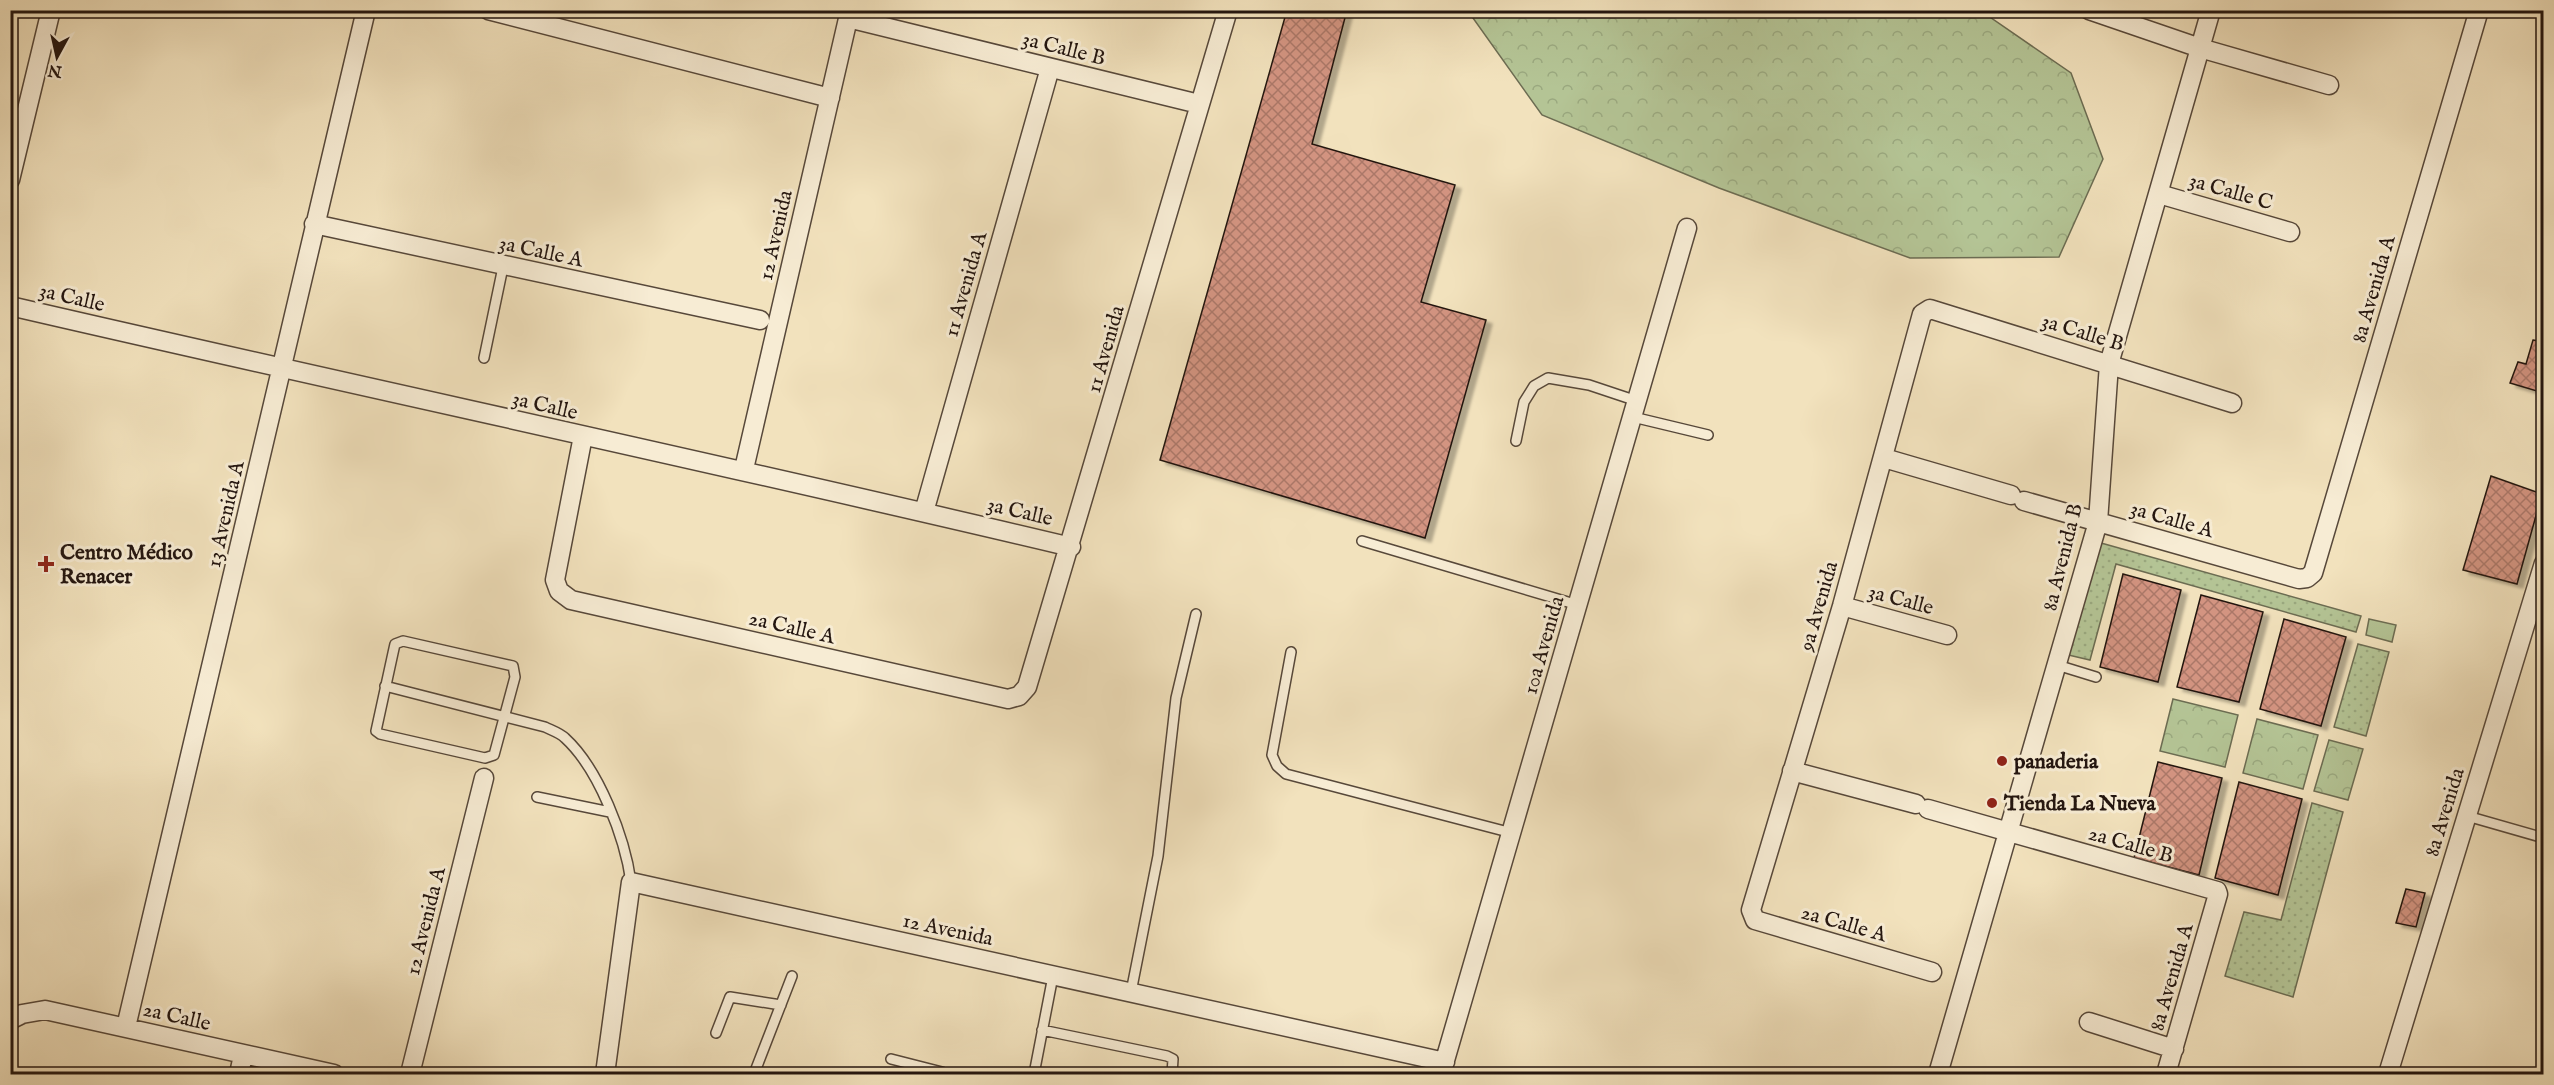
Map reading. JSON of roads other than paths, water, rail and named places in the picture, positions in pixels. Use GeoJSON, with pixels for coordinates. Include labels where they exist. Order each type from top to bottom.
{"type":"FeatureCollection","features":[{"type":"Feature","properties":{"kind":"street"},"geometry":{"type":"LineString","coordinates":[[10,180],[51,10]]}},
{"type":"Feature","properties":{"kind":"street","name":"13 Avenida A"},"geometry":{"type":"LineString","coordinates":[[126,1027],[366,10]]}},
{"type":"Feature","properties":{"kind":"street"},"geometry":{"type":"LineString","coordinates":[[488,10],[830,98]]}},
{"type":"Feature","properties":{"kind":"street","name":"11 Avenida"},"geometry":{"type":"LineString","coordinates":[[1019,696],[1027,687],[1071,547],[1228,10]]}},
{"type":"Feature","properties":{"kind":"street"},"geometry":{"type":"LineString","coordinates":[[2089,10],[2200,48],[2329,85]]}},
{"type":"Feature","properties":{"kind":"street","name":"8a Avenida B"},"geometry":{"type":"LineString","coordinates":[[1938,1074],[2098,522],[2109,363],[2211,10]]}},
{"type":"Feature","properties":{"kind":"street","name":"8a Avenida A"},"geometry":{"type":"LineString","coordinates":[[2307,578],[2313,573],[2479,10]]}},
{"type":"Feature","properties":{"kind":"street","name":"12 Avenida"},"geometry":{"type":"LineString","coordinates":[[744,469],[849,14]]}},
{"type":"Feature","properties":{"kind":"street","name":"3a Calle B"},"geometry":{"type":"LineString","coordinates":[[849,14],[1050,68],[1199,104]]}},
{"type":"Feature","properties":{"kind":"street","name":"11 Avenida A"},"geometry":{"type":"LineString","coordinates":[[924,512],[1050,68]]}},
{"type":"Feature","properties":{"kind":"street","name":"3a Calle C"},"geometry":{"type":"LineString","coordinates":[[2159,194],[2290,232]]}},
{"type":"Feature","properties":{"kind":"street","name":"3a Calle A"},"geometry":{"type":"LineString","coordinates":[[314,224],[503,267],[760,320]]}},
{"type":"Feature","properties":{"kind":"street","name":"10a Avenida"},"geometry":{"type":"LineString","coordinates":[[1443,1068],[1688,228]]}},
{"type":"Feature","properties":{"kind":"street","name":"3a Calle"},"geometry":{"type":"LineString","coordinates":[[10,306],[583,436],[744,469],[1071,547]]}},
{"type":"Feature","properties":{"kind":"street","name":"3a Calle B"},"geometry":{"type":"LineString","coordinates":[[1922,314],[1930,309],[2232,403]]}},
{"type":"Feature","properties":{"kind":"street","name":"9a Avenida"},"geometry":{"type":"LineString","coordinates":[[1751,910],[1842,606],[1922,314]]}},
{"type":"Feature","properties":{"kind":"street","name":"2a Calle A"},"geometry":{"type":"LineString","coordinates":[[583,436],[555,580],[559,591],[571,600],[1008,699],[1019,696]]}},
{"type":"Feature","properties":{"kind":"street","name":"3a Calle A"},"geometry":{"type":"LineString","coordinates":[[1884,458],[2098,522],[2299,579],[2307,578]]}},
{"type":"Feature","properties":{"kind":"street","name":"8a Avenida"},"geometry":{"type":"LineString","coordinates":[[2388,1074],[2544,563]]}},
{"type":"Feature","properties":{"kind":"street","name":"3a Calle"},"geometry":{"type":"LineString","coordinates":[[1842,606],[1947,635]]}},
{"type":"Feature","properties":{"kind":"street","name":"2a Calle B"},"geometry":{"type":"LineString","coordinates":[[1792,771],[1922,806],[2217,892]]}},
{"type":"Feature","properties":{"kind":"street","name":"12 Avenida A"},"geometry":{"type":"LineString","coordinates":[[410,1074],[484,778]]}},
{"type":"Feature","properties":{"kind":"street"},"geometry":{"type":"LineString","coordinates":[[604,1074],[631,882]]}},
{"type":"Feature","properties":{"kind":"street","name":"12 Avenida"},"geometry":{"type":"LineString","coordinates":[[631,882],[1131,992],[1443,1068]]}},
{"type":"Feature","properties":{"kind":"street","name":"8a Avenida A"},"geometry":{"type":"LineString","coordinates":[[2166,1074],[2217,892]]}},
{"type":"Feature","properties":{"kind":"street","name":"2a Calle A"},"geometry":{"type":"LineString","coordinates":[[1751,910],[1755,920],[1932,972]]}},
{"type":"Feature","properties":{"kind":"street","name":"2a Calle"},"geometry":{"type":"LineString","coordinates":[[10,1020],[22,1014],[45,1010],[334,1074]]}},
{"type":"Feature","properties":{"kind":"street"},"geometry":{"type":"LineString","coordinates":[[2090,1022],[2174,1049]]}},
{"type":"Feature","properties":{"kind":"street"},"geometry":{"type":"LineString","coordinates":[[239,1074],[243,1055]]}},
{"type":"Feature","properties":{"kind":"lane"},"geometry":{"type":"LineString","coordinates":[[484,358],[503,267]]}},
{"type":"Feature","properties":{"kind":"lane"},"geometry":{"type":"LineString","coordinates":[[1516,441],[1524,402],[1534,386],[1548,378],[1589,385],[1635,409],[1708,435]]}},
{"type":"Feature","properties":{"kind":"lane"},"geometry":{"type":"LineString","coordinates":[[1362,541],[1578,605]]}},
{"type":"Feature","properties":{"kind":"lane"},"geometry":{"type":"LineString","coordinates":[[1131,992],[1158,856],[1176,698],[1196,614]]}},
{"type":"Feature","properties":{"kind":"lane"},"geometry":{"type":"LineString","coordinates":[[403,641],[513,666],[515,677],[504,716],[494,755],[490,757],[380,734],[376,726],[396,644],[403,641]]}},
{"type":"Feature","properties":{"kind":"lane"},"geometry":{"type":"LineString","coordinates":[[1291,652],[1272,754],[1277,766],[1286,774],[1512,833]]}},
{"type":"Feature","properties":{"kind":"lane"},"geometry":{"type":"LineString","coordinates":[[2056,665],[2096,676]]}},
{"type":"Feature","properties":{"kind":"lane"},"geometry":{"type":"LineString","coordinates":[[385,686],[545,727],[564,736],[588,767],[610,812],[625,847],[631,882]]}},
{"type":"Feature","properties":{"kind":"lane"},"geometry":{"type":"LineString","coordinates":[[537,797],[610,812]]}},
{"type":"Feature","properties":{"kind":"lane"},"geometry":{"type":"LineString","coordinates":[[2467,816],[2544,838]]}},
{"type":"Feature","properties":{"kind":"lane"},"geometry":{"type":"LineString","coordinates":[[753,1074],[792,976]]}},
{"type":"Feature","properties":{"kind":"lane"},"geometry":{"type":"LineString","coordinates":[[1034,1074],[1053,976]]}},
{"type":"Feature","properties":{"kind":"lane"},"geometry":{"type":"LineString","coordinates":[[716,1033],[730,997],[781,1005]]}},
{"type":"Feature","properties":{"kind":"lane"},"geometry":{"type":"LineString","coordinates":[[1042,1030],[1167,1056],[1173,1059],[1172,1074]]}},
{"type":"Feature","properties":{"kind":"lane"},"geometry":{"type":"LineString","coordinates":[[891,1059],[945,1074]]}},
{"type":"Feature","properties":{"kind":"place","name":"Centro Médico Renacer"},"geometry":{"type":"Point","coordinates":[46,564]}},
{"type":"Feature","properties":{"kind":"place","name":"panaderia"},"geometry":{"type":"Point","coordinates":[2002,761]}},
{"type":"Feature","properties":{"kind":"place","name":"Tienda La Nueva"},"geometry":{"type":"Point","coordinates":[1992,803]}}]}
